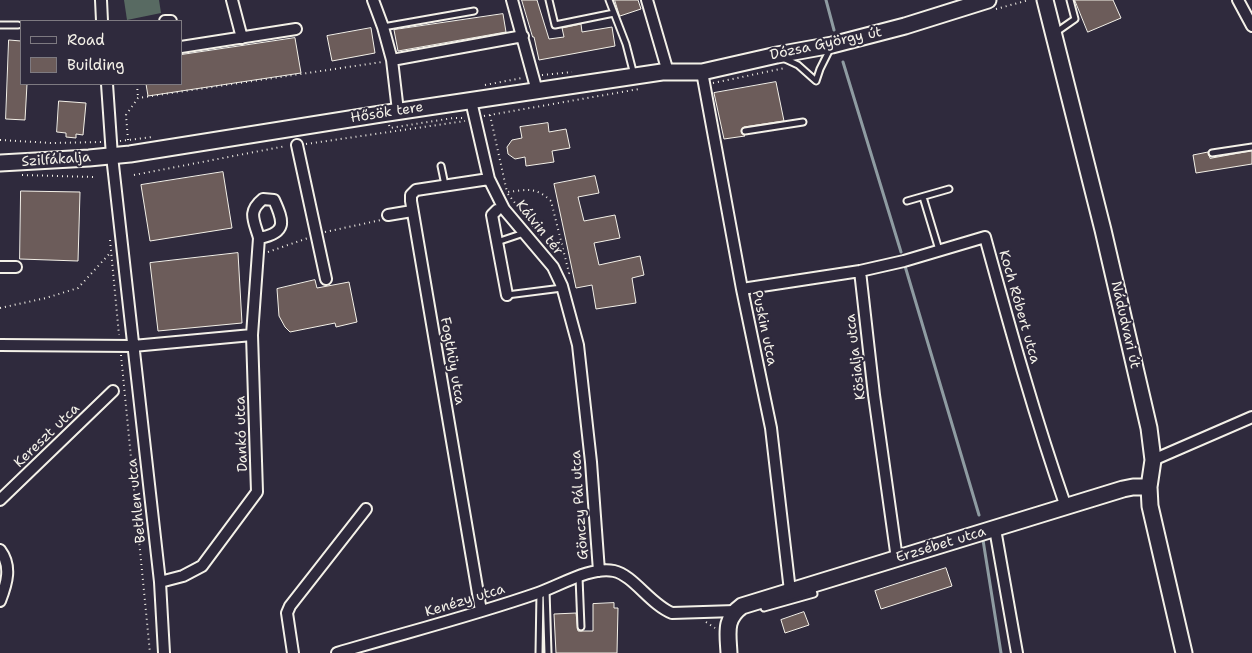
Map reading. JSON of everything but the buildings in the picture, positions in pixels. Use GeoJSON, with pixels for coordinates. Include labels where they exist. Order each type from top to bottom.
{"type":"FeatureCollection","features":[{"type":"Feature","properties":{"kind":"main road","name":"Dózsa György út"},"geometry":{"type":"LineString","coordinates":[[665,72],[702,72],[832,45],[905,26],[988,0]]}},
{"type":"Feature","properties":{"kind":"main road","name":"Nádudvari út"},"geometry":{"type":"LineString","coordinates":[[1045,0],[1152,443],[1153,460],[1149,487],[1150,506],[1184,653]]}},
{"type":"Feature","properties":{"kind":"main road","name":"Hősök tere"},"geometry":{"type":"LineString","coordinates":[[112,156],[398,111],[665,72]]}},
{"type":"Feature","properties":{"kind":"main road","name":"Szilfákalja"},"geometry":{"type":"LineString","coordinates":[[0,163],[112,156]]}},
{"type":"Feature","properties":{"kind":"main road","name":"Erzsébet utca"},"geometry":{"type":"LineString","coordinates":[[735,611],[742,606],[790,590],[1123,489],[1149,487]]}},
{"type":"Feature","properties":{"kind":"main road"},"geometry":{"type":"LineString","coordinates":[[729,653],[728,626],[735,611]]}},
{"type":"Feature","properties":{"kind":"street"},"geometry":{"type":"LineString","coordinates":[[101,0],[102,20]]}},
{"type":"Feature","properties":{"kind":"street"},"geometry":{"type":"LineString","coordinates":[[232,0],[242,38]]}},
{"type":"Feature","properties":{"kind":"street"},"geometry":{"type":"LineString","coordinates":[[373,0],[383,26],[392,60],[398,111]]}},
{"type":"Feature","properties":{"kind":"street"},"geometry":{"type":"LineString","coordinates":[[512,0],[537,91]]}},
{"type":"Feature","properties":{"kind":"street"},"geometry":{"type":"LineString","coordinates":[[647,0],[665,72]]}},
{"type":"Feature","properties":{"kind":"street"},"geometry":{"type":"LineString","coordinates":[[1238,0],[1252,26]]}},
{"type":"Feature","properties":{"kind":"street"},"geometry":{"type":"LineString","coordinates":[[182,47],[296,29]]}},
{"type":"Feature","properties":{"kind":"street"},"geometry":{"type":"LineString","coordinates":[[392,60],[523,36]]}},
{"type":"Feature","properties":{"kind":"street","name":"Puskin utca"},"geometry":{"type":"LineString","coordinates":[[702,72],[770,428],[790,590]]}},
{"type":"Feature","properties":{"kind":"street","name":"Bethlen utca"},"geometry":{"type":"LineString","coordinates":[[107,85],[112,156],[160,582],[164,653]]}},
{"type":"Feature","properties":{"kind":"street","name":"Kálvin tér"},"geometry":{"type":"LineString","coordinates":[[471,101],[489,179],[504,209],[552,267],[562,287]]}},
{"type":"Feature","properties":{"kind":"street"},"geometry":{"type":"LineString","coordinates":[[298,145],[326,279]]}},
{"type":"Feature","properties":{"kind":"street","name":"Fogthüy utca"},"geometry":{"type":"LineString","coordinates":[[481,611],[411,195],[416,190],[489,179]]}},
{"type":"Feature","properties":{"kind":"street"},"geometry":{"type":"LineString","coordinates":[[497,210],[492,214],[506,295]]}},
{"type":"Feature","properties":{"kind":"street"},"geometry":{"type":"LineString","coordinates":[[388,217],[413,213]]}},
{"type":"Feature","properties":{"kind":"street","name":"Koch Róbert utca"},"geometry":{"type":"LineString","coordinates":[[860,271],[904,261],[985,237],[1021,367],[1066,507]]}},
{"type":"Feature","properties":{"kind":"street","name":"Dankó utca"},"geometry":{"type":"LineString","coordinates":[[160,582],[183,576],[202,566],[257,492],[252,335],[259,238]]}},
{"type":"Feature","properties":{"kind":"street"},"geometry":{"type":"LineString","coordinates":[[0,267],[16,267]]}},
{"type":"Feature","properties":{"kind":"street"},"geometry":{"type":"LineString","coordinates":[[742,289],[860,271]]}},
{"type":"Feature","properties":{"kind":"street","name":"Kösialja utca"},"geometry":{"type":"LineString","coordinates":[[860,271],[874,395],[897,559]]}},
{"type":"Feature","properties":{"kind":"street","name":"Gönczy Pál utca"},"geometry":{"type":"LineString","coordinates":[[562,287],[578,345],[591,462],[599,571],[612,570],[622,574],[663,609],[672,613],[735,611]]}},
{"type":"Feature","properties":{"kind":"street"},"geometry":{"type":"LineString","coordinates":[[0,345],[133,346],[252,335]]}},
{"type":"Feature","properties":{"kind":"street","name":"Kereszt utca"},"geometry":{"type":"LineString","coordinates":[[0,500],[113,391]]}},
{"type":"Feature","properties":{"kind":"street"},"geometry":{"type":"LineString","coordinates":[[1153,460],[1252,417]]}},
{"type":"Feature","properties":{"kind":"street"},"geometry":{"type":"LineString","coordinates":[[293,653],[288,612],[290,606],[366,509]]}},
{"type":"Feature","properties":{"kind":"street"},"geometry":{"type":"LineString","coordinates":[[995,528],[1017,653]]}},
{"type":"Feature","properties":{"kind":"street"},"geometry":{"type":"LineString","coordinates":[[0,550],[6,559],[8,569],[0,601]]}},
{"type":"Feature","properties":{"kind":"street","name":"Kenézy utca"},"geometry":{"type":"LineString","coordinates":[[337,653],[481,611],[599,571]]}},
{"type":"Feature","properties":{"kind":"lane"},"geometry":{"type":"LineString","coordinates":[[550,0],[555,25],[614,13]]}},
{"type":"Feature","properties":{"kind":"lane"},"geometry":{"type":"LineString","coordinates":[[609,0],[626,44],[634,76]]}},
{"type":"Feature","properties":{"kind":"lane"},"geometry":{"type":"LineString","coordinates":[[1054,33],[1076,19],[1070,0]]}},
{"type":"Feature","properties":{"kind":"lane"},"geometry":{"type":"LineString","coordinates":[[383,26],[474,11]]}},
{"type":"Feature","properties":{"kind":"lane"},"geometry":{"type":"LineString","coordinates":[[0,25],[18,25]]}},
{"type":"Feature","properties":{"kind":"lane"},"geometry":{"type":"LineString","coordinates":[[778,55],[798,65],[816,81],[820,68],[832,45]]}},
{"type":"Feature","properties":{"kind":"lane"},"geometry":{"type":"LineString","coordinates":[[746,131],[802,122]]}},
{"type":"Feature","properties":{"kind":"lane"},"geometry":{"type":"LineString","coordinates":[[1212,153],[1252,147]]}},
{"type":"Feature","properties":{"kind":"lane"},"geometry":{"type":"LineString","coordinates":[[441,166],[445,186]]}},
{"type":"Feature","properties":{"kind":"lane"},"geometry":{"type":"LineString","coordinates":[[907,201],[949,189]]}},
{"type":"Feature","properties":{"kind":"lane"},"geometry":{"type":"LineString","coordinates":[[923,196],[939,250]]}},
{"type":"Feature","properties":{"kind":"lane"},"geometry":{"type":"LineString","coordinates":[[497,242],[524,233]]}},
{"type":"Feature","properties":{"kind":"lane"},"geometry":{"type":"LineString","coordinates":[[506,295],[562,287]]}},
{"type":"Feature","properties":{"kind":"lane"},"geometry":{"type":"LineString","coordinates":[[579,577],[581,627]]}},
{"type":"Feature","properties":{"kind":"lane"},"geometry":{"type":"LineString","coordinates":[[762,599],[764,608],[814,594],[812,584]]}},
{"type":"Feature","properties":{"kind":"lane"},"geometry":{"type":"LineString","coordinates":[[538,653],[543,591]]}},
{"type":"Feature","properties":{"kind":"lane"},"geometry":{"type":"LineString","coordinates":[[543,591],[548,653]]}},
{"type":"Feature","properties":{"kind":"path"},"geometry":{"type":"LineString","coordinates":[[138,98],[392,60]]}},
{"type":"Feature","properties":{"kind":"path"},"geometry":{"type":"LineString","coordinates":[[128,140],[126,115],[138,98],[137,85]]}},
{"type":"Feature","properties":{"kind":"path"},"geometry":{"type":"LineString","coordinates":[[490,115],[507,192],[535,189],[551,201],[569,273],[562,287]]}},
{"type":"Feature","properties":{"kind":"path"},"geometry":{"type":"LineString","coordinates":[[454,118],[460,117],[467,120]]}},
{"type":"Feature","properties":{"kind":"path"},"geometry":{"type":"LineString","coordinates":[[0,140],[52,143],[89,142]]}},
{"type":"Feature","properties":{"kind":"path"},"geometry":{"type":"LineString","coordinates":[[19,175],[93,177]]}},
{"type":"Feature","properties":{"kind":"path"},"geometry":{"type":"LineString","coordinates":[[258,256],[330,230],[388,217]]}},
{"type":"Feature","properties":{"kind":"path"},"geometry":{"type":"LineString","coordinates":[[110,234],[150,653]]}},
{"type":"Feature","properties":{"kind":"path"},"geometry":{"type":"LineString","coordinates":[[0,308],[46,298],[78,288],[112,252]]}},
{"type":"Feature","properties":{"kind":"green space"},"geometry":{"type":"Polygon","coordinates":[[[124,0],[159,0],[161,13],[127,20],[124,0]]]}},
{"type":"Feature","properties":{"kind":"waterway"},"geometry":{"type":"LineString","coordinates":[[826,0],[834,30]]}},
{"type":"Feature","properties":{"kind":"waterway"},"geometry":{"type":"LineString","coordinates":[[843,62],[901,252]]}},
{"type":"Feature","properties":{"kind":"waterway"},"geometry":{"type":"LineString","coordinates":[[905,266],[979,515]]}},
{"type":"Feature","properties":{"kind":"waterway"},"geometry":{"type":"LineString","coordinates":[[983,540],[1001,653]]}}]}
